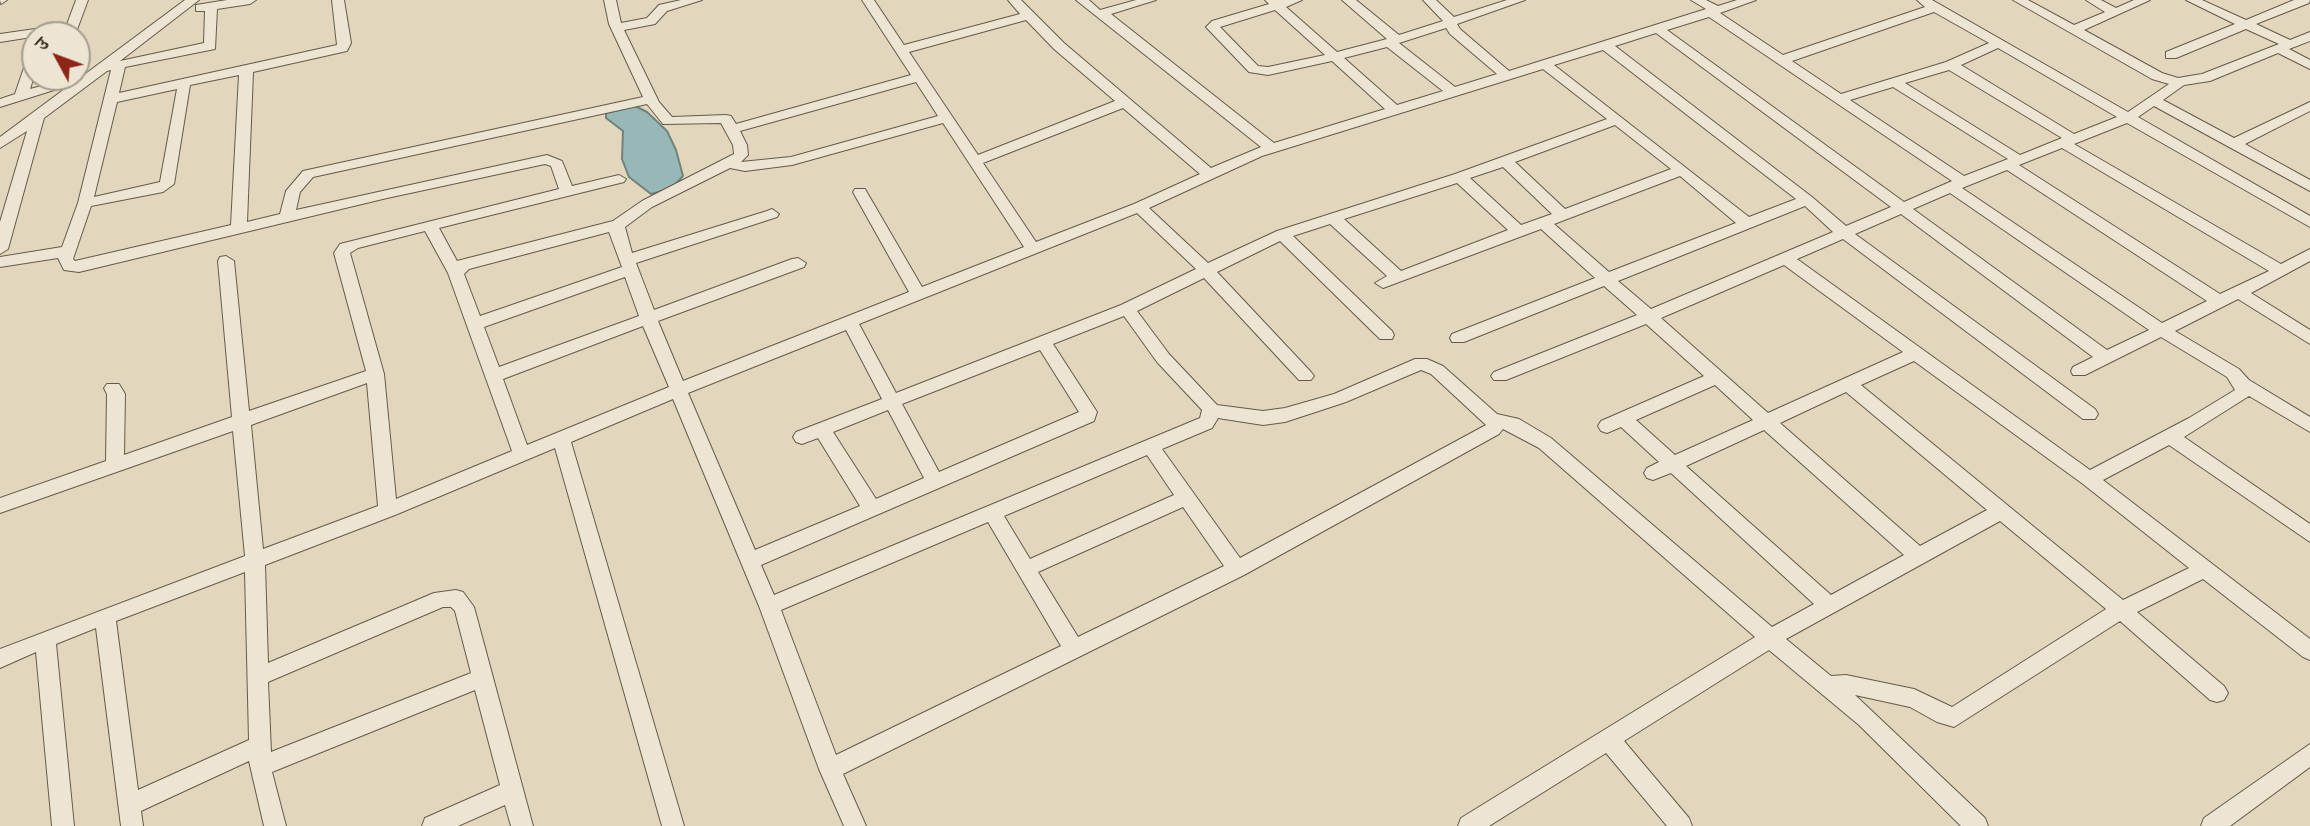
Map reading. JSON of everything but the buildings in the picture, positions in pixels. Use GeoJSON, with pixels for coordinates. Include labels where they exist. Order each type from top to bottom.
{"type":"FeatureCollection","features":[{"type":"Feature","properties":{"kind":"street"},"geometry":{"type":"LineString","coordinates":[[74,21],[82,0]]}},
{"type":"Feature","properties":{"kind":"street"},"geometry":{"type":"LineString","coordinates":[[0,144],[193,0]]}},
{"type":"Feature","properties":{"kind":"street"},"geometry":{"type":"LineString","coordinates":[[176,12],[250,0]]}},
{"type":"Feature","properties":{"kind":"street"},"geometry":{"type":"LineString","coordinates":[[91,73],[119,65],[212,61],[246,70],[344,46],[338,0]]}},
{"type":"Feature","properties":{"kind":"street"},"geometry":{"type":"LineString","coordinates":[[456,273],[463,265],[471,262],[618,225],[647,204],[741,155],[740,145],[729,121],[719,117],[678,123],[668,121],[651,99],[634,68],[617,28],[610,0]]}},
{"type":"Feature","properties":{"kind":"street"},"geometry":{"type":"LineString","coordinates":[[617,28],[651,21],[663,8],[696,0]]}},
{"type":"Feature","properties":{"kind":"street"},"geometry":{"type":"LineString","coordinates":[[870,0],[1033,249]]}},
{"type":"Feature","properties":{"kind":"street"},"geometry":{"type":"LineString","coordinates":[[1014,0],[1059,46],[1209,174]]}},
{"type":"Feature","properties":{"kind":"street"},"geometry":{"type":"LineString","coordinates":[[1082,0],[1271,148]]}},
{"type":"Feature","properties":{"kind":"street"},"geometry":{"type":"LineString","coordinates":[[1102,13],[1150,0]]}},
{"type":"Feature","properties":{"kind":"street"},"geometry":{"type":"LineString","coordinates":[[1296,0],[1274,3],[1216,23],[1212,27],[1259,71],[1334,57],[1393,41],[1519,0]]}},
{"type":"Feature","properties":{"kind":"street"},"geometry":{"type":"LineString","coordinates":[[1348,0],[1454,93]]}},
{"type":"Feature","properties":{"kind":"street"},"geometry":{"type":"LineString","coordinates":[[1429,0],[1442,9],[1454,31],[1508,77]]}},
{"type":"Feature","properties":{"kind":"street"},"geometry":{"type":"LineString","coordinates":[[1697,0],[1840,99],[2161,330],[2233,373],[2243,384],[2310,425]]}},
{"type":"Feature","properties":{"kind":"street"},"geometry":{"type":"LineString","coordinates":[[0,659],[45,639],[256,562],[388,510],[678,390],[1139,207],[1271,148],[1508,77],[1604,44],[1750,0]]}},
{"type":"Feature","properties":{"kind":"street"},"geometry":{"type":"LineString","coordinates":[[2019,0],[2157,76],[2180,82],[2205,78],[2310,37]]}},
{"type":"Feature","properties":{"kind":"street"},"geometry":{"type":"LineString","coordinates":[[2092,0],[2115,12]]}},
{"type":"Feature","properties":{"kind":"street"},"geometry":{"type":"LineString","coordinates":[[2074,30],[2144,0]]}},
{"type":"Feature","properties":{"kind":"street"},"geometry":{"type":"LineString","coordinates":[[2192,0],[2246,25],[2310,65]]}},
{"type":"Feature","properties":{"kind":"street"},"geometry":{"type":"LineString","coordinates":[[2171,55],[2305,0]]}},
{"type":"Feature","properties":{"kind":"street"},"geometry":{"type":"LineString","coordinates":[[1274,3],[1395,110]]}},
{"type":"Feature","properties":{"kind":"street"},"geometry":{"type":"LineString","coordinates":[[1782,60],[1930,4],[2310,222]]}},
{"type":"Feature","properties":{"kind":"street"},"geometry":{"type":"LineString","coordinates":[[211,6],[212,61]]}},
{"type":"Feature","properties":{"kind":"street"},"geometry":{"type":"LineString","coordinates":[[902,50],[1029,15]]}},
{"type":"Feature","properties":{"kind":"street"},"geometry":{"type":"LineString","coordinates":[[1657,28],[2105,357]]}},
{"type":"Feature","properties":{"kind":"street"},"geometry":{"type":"LineString","coordinates":[[0,38],[21,35]]}},
{"type":"Feature","properties":{"kind":"street"},"geometry":{"type":"LineString","coordinates":[[1840,99],[1951,65],[1999,43]]}},
{"type":"Feature","properties":{"kind":"street"},"geometry":{"type":"LineString","coordinates":[[1604,44],[1807,200],[1844,233],[2089,414]]}},
{"type":"Feature","properties":{"kind":"street"},"geometry":{"type":"LineString","coordinates":[[110,99],[184,84],[212,61]]}},
{"type":"Feature","properties":{"kind":"street"},"geometry":{"type":"LineString","coordinates":[[1545,64],[1746,223]]}},
{"type":"Feature","properties":{"kind":"street"},"geometry":{"type":"LineString","coordinates":[[119,65],[85,203],[68,251],[66,263],[79,267],[239,226],[547,159],[557,164],[567,192]]}},
{"type":"Feature","properties":{"kind":"street"},"geometry":{"type":"LineString","coordinates":[[1951,65],[2068,141],[2281,271]]}},
{"type":"Feature","properties":{"kind":"street"},"geometry":{"type":"LineString","coordinates":[[239,226],[246,70]]}},
{"type":"Feature","properties":{"kind":"street"},"geometry":{"type":"LineString","coordinates":[[733,130],[919,78]]}},
{"type":"Feature","properties":{"kind":"street"},"geometry":{"type":"LineString","coordinates":[[1892,81],[2219,301]]}},
{"type":"Feature","properties":{"kind":"street"},"geometry":{"type":"LineString","coordinates":[[1500,376],[1648,317],[1957,185],[2129,117],[2180,82]]}},
{"type":"Feature","properties":{"kind":"street"},"geometry":{"type":"LineString","coordinates":[[85,203],[158,189],[167,184],[184,84]]}},
{"type":"Feature","properties":{"kind":"street"},"geometry":{"type":"LineString","coordinates":[[21,96],[23,91]]}},
{"type":"Feature","properties":{"kind":"street"},"geometry":{"type":"LineString","coordinates":[[0,103],[32,91]]}},
{"type":"Feature","properties":{"kind":"street"},"geometry":{"type":"LineString","coordinates":[[287,215],[293,191],[308,174],[651,99]]}},
{"type":"Feature","properties":{"kind":"street"},"geometry":{"type":"LineString","coordinates":[[2154,100],[2310,187]]}},
{"type":"Feature","properties":{"kind":"street"},"geometry":{"type":"LineString","coordinates":[[974,161],[1125,102]]}},
{"type":"Feature","properties":{"kind":"street"},"geometry":{"type":"LineString","coordinates":[[2234,144],[2310,106]]}},
{"type":"Feature","properties":{"kind":"street"},"geometry":{"type":"LineString","coordinates":[[0,249],[38,115]]}},
{"type":"Feature","properties":{"kind":"street"},"geometry":{"type":"LineString","coordinates":[[729,163],[745,167],[792,161],[946,118]]}},
{"type":"Feature","properties":{"kind":"street"},"geometry":{"type":"LineString","coordinates":[[802,437],[1127,309],[1282,234],[1460,177],[1617,120]]}},
{"type":"Feature","properties":{"kind":"street"},"geometry":{"type":"LineString","coordinates":[[1504,160],[1562,215]]}},
{"type":"Feature","properties":{"kind":"street"},"geometry":{"type":"LineString","coordinates":[[1383,283],[1682,170]]}},
{"type":"Feature","properties":{"kind":"street"},"geometry":{"type":"LineString","coordinates":[[1460,177],[1518,231]]}},
{"type":"Feature","properties":{"kind":"street"},"geometry":{"type":"LineString","coordinates":[[388,510],[375,374],[342,253],[345,248],[619,179]]}},
{"type":"Feature","properties":{"kind":"street"},"geometry":{"type":"LineString","coordinates":[[860,192],[918,295]]}},
{"type":"Feature","properties":{"kind":"street"},"geometry":{"type":"LineString","coordinates":[[1458,338],[1807,200]]}},
{"type":"Feature","properties":{"kind":"street"},"geometry":{"type":"LineString","coordinates":[[1139,207],[1208,272],[1305,376]]}},
{"type":"Feature","properties":{"kind":"street"},"geometry":{"type":"LineString","coordinates":[[475,324],[629,264],[772,214]]}},
{"type":"Feature","properties":{"kind":"street"},"geometry":{"type":"LineString","coordinates":[[1333,218],[1398,277]]}},
{"type":"Feature","properties":{"kind":"street"},"geometry":{"type":"LineString","coordinates":[[1542,222],[1918,556]]}},
{"type":"Feature","properties":{"kind":"street"},"geometry":{"type":"LineString","coordinates":[[618,225],[617,232],[649,320],[769,606],[830,769],[856,826]]}},
{"type":"Feature","properties":{"kind":"street"},"geometry":{"type":"LineString","coordinates":[[430,226],[456,273],[522,455]]}},
{"type":"Feature","properties":{"kind":"street"},"geometry":{"type":"LineString","coordinates":[[1282,234],[1386,335]]}},
{"type":"Feature","properties":{"kind":"street"},"geometry":{"type":"LineString","coordinates":[[0,262],[68,251]]}},
{"type":"Feature","properties":{"kind":"street"},"geometry":{"type":"LineString","coordinates":[[2079,371],[2310,254]]}},
{"type":"Feature","properties":{"kind":"street"},"geometry":{"type":"LineString","coordinates":[[1785,258],[2089,479],[2310,651]]}},
{"type":"Feature","properties":{"kind":"street"},"geometry":{"type":"LineString","coordinates":[[226,261],[256,562],[259,756],[275,826]]}},
{"type":"Feature","properties":{"kind":"street"},"geometry":{"type":"LineString","coordinates":[[493,376],[798,263]]}},
{"type":"Feature","properties":{"kind":"street"},"geometry":{"type":"LineString","coordinates":[[2238,292],[2310,338]]}},
{"type":"Feature","properties":{"kind":"street"},"geometry":{"type":"LineString","coordinates":[[830,769],[1237,569],[1493,429],[1497,424],[1437,370],[1420,363],[1340,398],[1285,415],[1263,418],[1211,411],[1163,358],[1127,309]]}},
{"type":"Feature","properties":{"kind":"street"},"geometry":{"type":"LineString","coordinates":[[850,322],[935,482]]}},
{"type":"Feature","properties":{"kind":"street"},"geometry":{"type":"LineString","coordinates":[[750,561],[1088,416],[1044,343]]}},
{"type":"Feature","properties":{"kind":"street"},"geometry":{"type":"LineString","coordinates":[[1653,473],[1916,353]]}},
{"type":"Feature","properties":{"kind":"street"},"geometry":{"type":"LineString","coordinates":[[0,506],[375,374]]}},
{"type":"Feature","properties":{"kind":"street"},"geometry":{"type":"LineString","coordinates":[[1715,378],[1615,422],[1673,464],[1829,605]]}},
{"type":"Feature","properties":{"kind":"street"},"geometry":{"type":"LineString","coordinates":[[1848,384],[2002,510],[2217,694]]}},
{"type":"Feature","properties":{"kind":"street"},"geometry":{"type":"LineString","coordinates":[[2089,479],[2241,395],[2243,384]]}},
{"type":"Feature","properties":{"kind":"street"},"geometry":{"type":"LineString","coordinates":[[113,388],[117,394],[115,464]]}},
{"type":"Feature","properties":{"kind":"street"},"geometry":{"type":"LineString","coordinates":[[769,606],[1206,423],[1211,411]]}},
{"type":"Feature","properties":{"kind":"street"},"geometry":{"type":"LineString","coordinates":[[1494,421],[1513,424],[1545,443],[1770,638],[1867,718],[1977,826]]}},
{"type":"Feature","properties":{"kind":"street"},"geometry":{"type":"LineString","coordinates":[[822,429],[872,509]]}},
{"type":"Feature","properties":{"kind":"street"},"geometry":{"type":"LineString","coordinates":[[2169,436],[2310,534]]}},
{"type":"Feature","properties":{"kind":"street"},"geometry":{"type":"LineString","coordinates":[[561,439],[673,826]]}},
{"type":"Feature","properties":{"kind":"street"},"geometry":{"type":"LineString","coordinates":[[1150,446],[1237,569]]}},
{"type":"Feature","properties":{"kind":"street"},"geometry":{"type":"LineString","coordinates":[[1026,569],[1186,498]]}},
{"type":"Feature","properties":{"kind":"street"},"geometry":{"type":"LineString","coordinates":[[1469,826],[1770,638],[2002,510]]}},
{"type":"Feature","properties":{"kind":"street"},"geometry":{"type":"LineString","coordinates":[[992,513],[1074,649]]}},
{"type":"Feature","properties":{"kind":"street"},"geometry":{"type":"LineString","coordinates":[[1827,685],[1846,684],[1914,698],[1954,717],[2121,610],[2205,569]]}},
{"type":"Feature","properties":{"kind":"street"},"geometry":{"type":"LineString","coordinates":[[257,677],[448,597],[456,597],[464,607],[522,826]]}},
{"type":"Feature","properties":{"kind":"street"},"geometry":{"type":"LineString","coordinates":[[105,617],[130,816],[259,756],[484,677]]}},
{"type":"Feature","properties":{"kind":"street"},"geometry":{"type":"LineString","coordinates":[[45,639],[62,826]]}},
{"type":"Feature","properties":{"kind":"street"},"geometry":{"type":"LineString","coordinates":[[1609,740],[1681,826]]}},
{"type":"Feature","properties":{"kind":"street"},"geometry":{"type":"LineString","coordinates":[[2212,826],[2310,754]]}},
{"type":"Feature","properties":{"kind":"street"},"geometry":{"type":"LineString","coordinates":[[433,826],[513,790]]}},
{"type":"Feature","properties":{"kind":"water"},"geometry":{"type":"Polygon","coordinates":[[[635,106],[647,112],[667,131],[676,150],[683,176],[672,188],[651,194],[629,177],[622,159],[623,131],[606,118],[606,113],[635,106]]]}}]}
